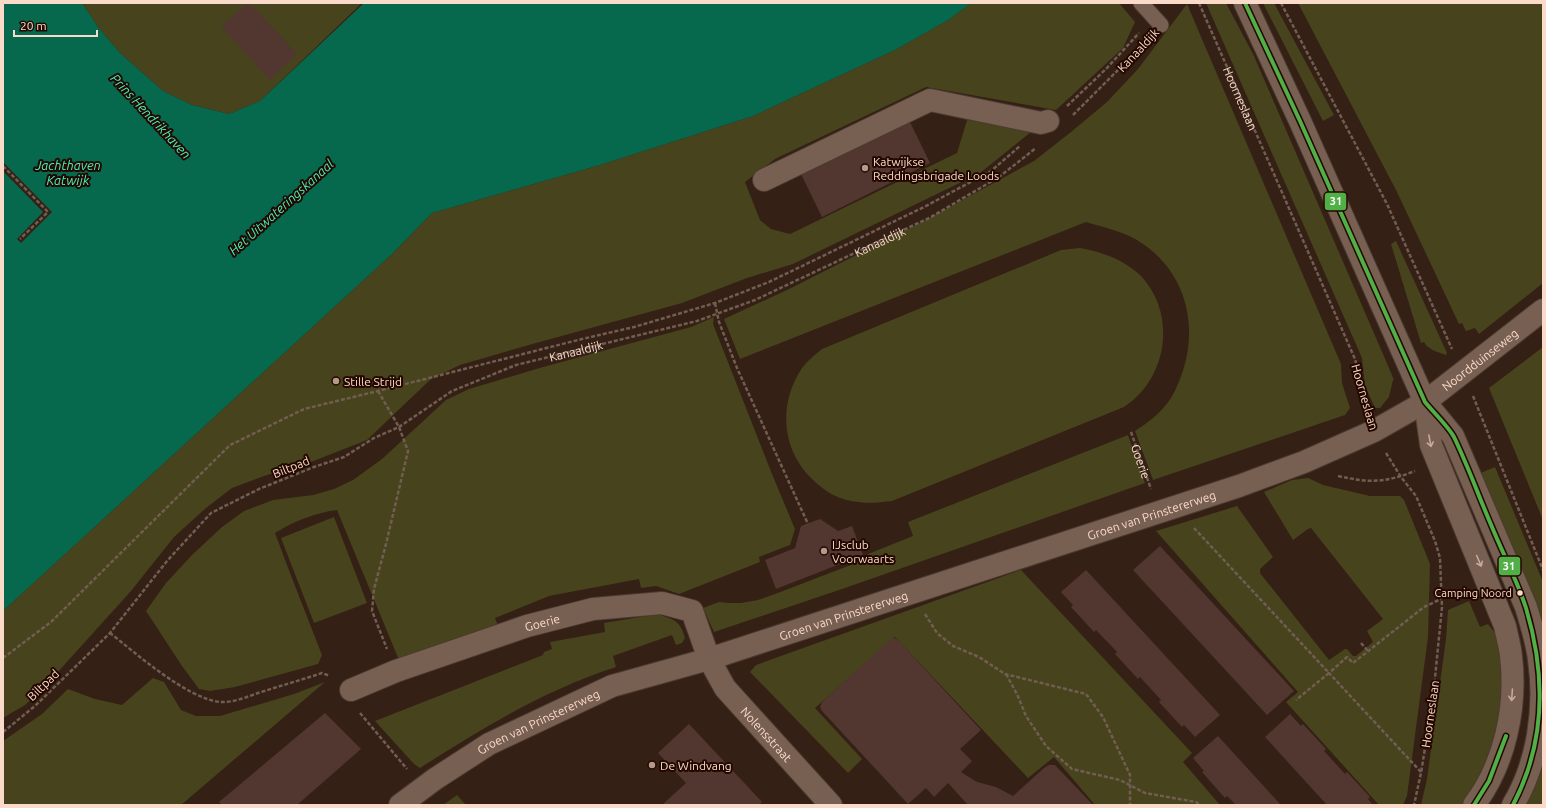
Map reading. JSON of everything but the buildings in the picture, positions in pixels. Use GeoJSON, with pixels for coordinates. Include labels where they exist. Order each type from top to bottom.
{"type":"FeatureCollection","features":[{"type":"Feature","properties":{"kind":"street"},"geometry":{"type":"LineString","coordinates":[[1245,3],[1300,121],[1425,402],[1453,436],[1526,607],[1540,661],[1540,724],[1533,757],[1522,789],[1513,805]]}},
{"type":"Feature","properties":{"kind":"street"},"geometry":{"type":"LineString","coordinates":[[764,180],[930,100],[1041,123],[1048,121]]}},
{"type":"Feature","properties":{"kind":"street","name":"Noordduinseweg"},"geometry":{"type":"LineString","coordinates":[[1425,402],[1462,373],[1540,317]]}},
{"type":"Feature","properties":{"kind":"street","name":"Groen van Prinstererweg"},"geometry":{"type":"LineString","coordinates":[[400,805],[424,786],[489,744],[612,686],[708,659],[1239,486],[1304,462],[1374,431],[1425,402]]}},
{"type":"Feature","properties":{"kind":"street"},"geometry":{"type":"LineString","coordinates":[[1425,402],[1431,445],[1505,626],[1512,656],[1512,691],[1509,725],[1498,762],[1483,794],[1474,805]]}},
{"type":"Feature","properties":{"kind":"street","name":"Goerie"},"geometry":{"type":"LineString","coordinates":[[351,690],[396,671],[528,626],[593,609],[662,603],[692,611],[708,659]]}},
{"type":"Feature","properties":{"kind":"street","name":"Nolensstraat"},"geometry":{"type":"LineString","coordinates":[[708,659],[725,688],[831,805]]}},
{"type":"Feature","properties":{"kind":"lane"},"geometry":{"type":"LineString","coordinates":[[1141,3],[1157,21]]}},
{"type":"Feature","properties":{"kind":"path","name":"Hoorneslaan"},"geometry":{"type":"LineString","coordinates":[[1199,3],[1355,359],[1374,431],[1401,477],[1416,496],[1435,541],[1440,558],[1442,607],[1433,698],[1421,773],[1414,805]]}},
{"type":"Feature","properties":{"kind":"path"},"geometry":{"type":"LineString","coordinates":[[1281,3],[1387,204],[1472,394],[1543,570]]}},
{"type":"Feature","properties":{"kind":"path","name":"Kanaaldijk"},"geometry":{"type":"LineString","coordinates":[[1071,117],[1121,69],[1152,36],[1157,21]]}},
{"type":"Feature","properties":{"kind":"path","name":"Kanaaldijk"},"geometry":{"type":"LineString","coordinates":[[3,658],[52,622],[230,445],[304,409],[582,338],[634,327],[715,303],[769,282],[926,206],[991,171],[1106,69],[1157,21]]}},
{"type":"Feature","properties":{"kind":"path","name":"Kanaaldijk"},"geometry":{"type":"LineString","coordinates":[[516,365],[697,321],[756,300],[931,216],[976,192],[999,177],[1039,146]]}},
{"type":"Feature","properties":{"kind":"path"},"geometry":{"type":"LineString","coordinates":[[3,166],[48,212],[20,239]]}},
{"type":"Feature","properties":{"kind":"path"},"geometry":{"type":"LineString","coordinates":[[715,303],[719,322],[737,368],[808,524]]}},
{"type":"Feature","properties":{"kind":"path","name":"Biltpad"},"geometry":{"type":"LineString","coordinates":[[3,732],[35,706],[110,633],[167,561],[211,513],[259,489],[314,467],[344,457],[374,438],[398,427],[452,391],[516,365]]}},
{"type":"Feature","properties":{"kind":"path"},"geometry":{"type":"LineString","coordinates":[[378,391],[398,427],[408,451],[374,589],[372,611],[396,671]]}},
{"type":"Feature","properties":{"kind":"path","name":"Goerie"},"geometry":{"type":"LineString","coordinates":[[1131,432],[1152,491]]}},
{"type":"Feature","properties":{"kind":"path"},"geometry":{"type":"LineString","coordinates":[[1304,462],[1351,479],[1375,482],[1401,477],[1420,470]]}},
{"type":"Feature","properties":{"kind":"path"},"geometry":{"type":"LineString","coordinates":[[1175,507],[1421,773]]}},
{"type":"Feature","properties":{"kind":"path"},"geometry":{"type":"LineString","coordinates":[[910,592],[938,633],[954,646],[979,657],[1005,674],[1086,694],[1103,717],[1130,775],[1130,805]]}},
{"type":"Feature","properties":{"kind":"path"},"geometry":{"type":"LineString","coordinates":[[1296,700],[1348,657],[1353,663],[1424,607],[1441,599]]}},
{"type":"Feature","properties":{"kind":"path"},"geometry":{"type":"LineString","coordinates":[[110,633],[186,689],[201,697],[220,702],[237,700],[322,673],[341,681],[351,690],[355,707],[412,775],[424,786]]}},
{"type":"Feature","properties":{"kind":"path"},"geometry":{"type":"LineString","coordinates":[[1361,643],[1368,651]]}},
{"type":"Feature","properties":{"kind":"path"},"geometry":{"type":"LineString","coordinates":[[1005,674],[1017,694],[1026,716],[1046,746],[1072,769],[1120,780],[1145,793],[1196,802],[1200,805]]}},
{"type":"Feature","properties":{"kind":"shaded area"},"geometry":{"type":"Polygon","coordinates":[[[82,3],[362,3],[260,101],[229,114],[192,105],[163,91],[120,53],[98,27],[82,3]]]}},
{"type":"Feature","properties":{"kind":"shaded area"},"geometry":{"type":"Polygon","coordinates":[[[971,3],[1119,3],[1135,22],[1123,48],[1056,110],[926,87],[775,159],[745,182],[760,220],[771,229],[790,234],[957,153],[969,114],[1036,128],[980,173],[793,264],[747,278],[682,303],[460,365],[431,379],[367,440],[306,464],[267,475],[232,488],[206,508],[174,537],[131,591],[47,684],[25,705],[3,718],[3,611],[392,254],[432,213],[600,165],[753,116],[897,49],[950,19],[971,3]]]}},
{"type":"Feature","properties":{"kind":"shaded area"},"geometry":{"type":"Polygon","coordinates":[[[1206,3],[1226,3],[1254,56],[1386,361],[1394,380],[1389,397],[1380,408],[1375,408],[1365,386],[1362,358],[1206,3]]]}},
{"type":"Feature","properties":{"kind":"shaded area"},"geometry":{"type":"Polygon","coordinates":[[[1263,3],[1274,3],[1334,115],[1323,121],[1263,3]]]}},
{"type":"Feature","properties":{"kind":"shaded area"},"geometry":{"type":"Polygon","coordinates":[[[1298,3],[1543,3],[1543,283],[1479,334],[1475,328],[1466,331],[1462,323],[1459,324],[1397,192],[1298,3]]]}},
{"type":"Feature","properties":{"kind":"shaded area"},"geometry":{"type":"Polygon","coordinates":[[[1187,4],[1341,364],[1342,383],[1350,408],[1345,415],[1153,480],[1135,431],[1164,408],[1181,378],[1187,357],[1189,336],[1188,315],[1183,295],[1174,276],[1160,259],[1143,244],[1123,233],[1086,222],[740,359],[724,319],[787,290],[924,221],[1034,161],[1107,102],[1138,69],[1187,4]]]}},
{"type":"Feature","properties":{"kind":"shaded area"},"geometry":{"type":"Polygon","coordinates":[[[1396,241],[1447,353],[1446,355],[1431,349],[1424,342],[1421,343],[1391,244],[1396,241]]]}},
{"type":"Feature","properties":{"kind":"shaded area"},"geometry":{"type":"Polygon","coordinates":[[[1080,248],[1097,252],[1121,261],[1135,271],[1142,277],[1153,293],[1160,310],[1163,328],[1162,346],[1158,364],[1150,380],[1139,395],[1124,407],[892,501],[867,503],[840,498],[823,488],[802,468],[794,455],[789,441],[786,426],[786,411],[794,382],[802,368],[822,349],[1061,250],[1080,248]]]}},
{"type":"Feature","properties":{"kind":"shaded area"},"geometry":{"type":"Polygon","coordinates":[[[714,317],[713,324],[795,529],[790,545],[759,557],[760,562],[679,594],[656,586],[641,588],[639,579],[549,596],[495,618],[498,626],[401,665],[337,510],[305,518],[275,533],[322,655],[318,664],[235,687],[210,691],[199,689],[146,611],[166,583],[192,555],[222,527],[244,511],[273,500],[313,495],[334,489],[353,480],[382,459],[446,400],[469,389],[543,367],[691,327],[714,317]]]}},
{"type":"Feature","properties":{"kind":"shaded area"},"geometry":{"type":"Polygon","coordinates":[[[1543,347],[1543,520],[1489,388],[1543,347]]]}},
{"type":"Feature","properties":{"kind":"shaded area"},"geometry":{"type":"Polygon","coordinates":[[[1128,435],[1145,483],[845,588],[714,632],[703,608],[719,602],[741,603],[758,600],[869,558],[868,554],[913,536],[908,522],[1128,435]]]}},
{"type":"Feature","properties":{"kind":"shaded area"},"geometry":{"type":"Polygon","coordinates":[[[1495,467],[1543,582],[1543,625],[1478,474],[1495,467]]]}},
{"type":"Feature","properties":{"kind":"shaded area"},"geometry":{"type":"Polygon","coordinates":[[[1308,478],[1323,485],[1370,496],[1400,496],[1404,500],[1430,564],[1428,637],[1407,796],[1403,805],[1379,805],[1286,702],[1298,692],[1156,531],[1237,506],[1273,557],[1260,569],[1260,573],[1329,660],[1345,649],[1347,649],[1353,656],[1356,656],[1373,642],[1367,631],[1383,619],[1311,528],[1293,540],[1264,492],[1292,480],[1308,478]]]}},
{"type":"Feature","properties":{"kind":"shaded area"},"geometry":{"type":"Polygon","coordinates":[[[334,517],[367,603],[314,623],[281,538],[334,517]]]}},
{"type":"Feature","properties":{"kind":"shaded area"},"geometry":{"type":"Polygon","coordinates":[[[1021,570],[1192,753],[1183,762],[1220,805],[1095,805],[1054,757],[1028,778],[895,637],[815,708],[862,759],[848,773],[750,672],[756,665],[1021,570]]]}},
{"type":"Feature","properties":{"kind":"shaded area"},"geometry":{"type":"Polygon","coordinates":[[[1469,601],[1480,627],[1488,624],[1502,642],[1506,651],[1498,738],[1465,805],[1421,805],[1427,779],[1446,639],[1448,610],[1469,601]]]}},
{"type":"Feature","properties":{"kind":"shaded area"},"geometry":{"type":"Polygon","coordinates":[[[658,614],[672,619],[678,624],[685,638],[682,643],[676,645],[672,635],[613,656],[616,667],[564,687],[515,711],[420,768],[414,764],[375,721],[543,655],[544,652],[552,649],[550,642],[605,632],[604,623],[658,614]]]}},
{"type":"Feature","properties":{"kind":"shaded area"},"geometry":{"type":"Polygon","coordinates":[[[153,678],[164,682],[181,710],[196,716],[220,716],[294,694],[325,682],[181,805],[3,805],[3,741],[42,714],[68,689],[95,699],[122,705],[153,678]]]}},
{"type":"Feature","properties":{"kind":"shaded area"},"geometry":{"type":"Polygon","coordinates":[[[1543,762],[1543,805],[1524,805],[1543,762]]]}},
{"type":"Feature","properties":{"kind":"shaded area"},"geometry":{"type":"Polygon","coordinates":[[[457,795],[466,805],[443,805],[457,795]]]}},
{"type":"Feature","properties":{"kind":"water"},"geometry":{"type":"Polygon","coordinates":[[[3,3],[82,3],[98,27],[120,53],[163,91],[192,105],[229,114],[260,101],[364,3],[971,3],[950,19],[897,49],[753,116],[600,165],[432,213],[392,254],[3,611],[3,3]]]}},
{"type":"Feature","properties":{"kind":"pier"},"geometry":{"type":"Polygon","coordinates":[[[3,162],[52,212],[21,243],[17,239],[43,212],[3,171],[3,162]]]}},
{"type":"Feature","properties":{"kind":"transit line","name":"31"},"geometry":{"type":"LineString","coordinates":[[1245,3],[1300,121],[1425,402],[1454,437],[1526,608],[1533,633],[1537,658],[1539,708],[1537,733],[1532,757],[1524,781],[1513,805]]}},
{"type":"Feature","properties":{"kind":"transit line","name":"31"},"geometry":{"type":"LineString","coordinates":[[1474,805],[1489,781],[1506,736]]}},
{"type":"Feature","properties":{"kind":"place","name":"Katwijkse Reddingsbrigade Loods"},"geometry":{"type":"Point","coordinates":[865,168]}},
{"type":"Feature","properties":{"kind":"place","name":"Stille Strijd"},"geometry":{"type":"Point","coordinates":[336,381]}},
{"type":"Feature","properties":{"kind":"place","name":"IJsclub Voorwaarts"},"geometry":{"type":"Point","coordinates":[824,551]}},
{"type":"Feature","properties":{"kind":"place","name":"Camping Noord"},"geometry":{"type":"Point","coordinates":[1520,593]}},
{"type":"Feature","properties":{"kind":"place","name":"De Windvang"},"geometry":{"type":"Point","coordinates":[652,765]}},
{"type":"Feature","properties":{"kind":"water label","name":"Prins Hendrikhaven"},"geometry":{"type":"Point","coordinates":[151,116]}},
{"type":"Feature","properties":{"kind":"water label","name":"Jachthaven Katwijk"},"geometry":{"type":"Point","coordinates":[68,172]}},
{"type":"Feature","properties":{"kind":"water label","name":"Het Uitwateringskanaal"},"geometry":{"type":"Point","coordinates":[281,207]}}]}
